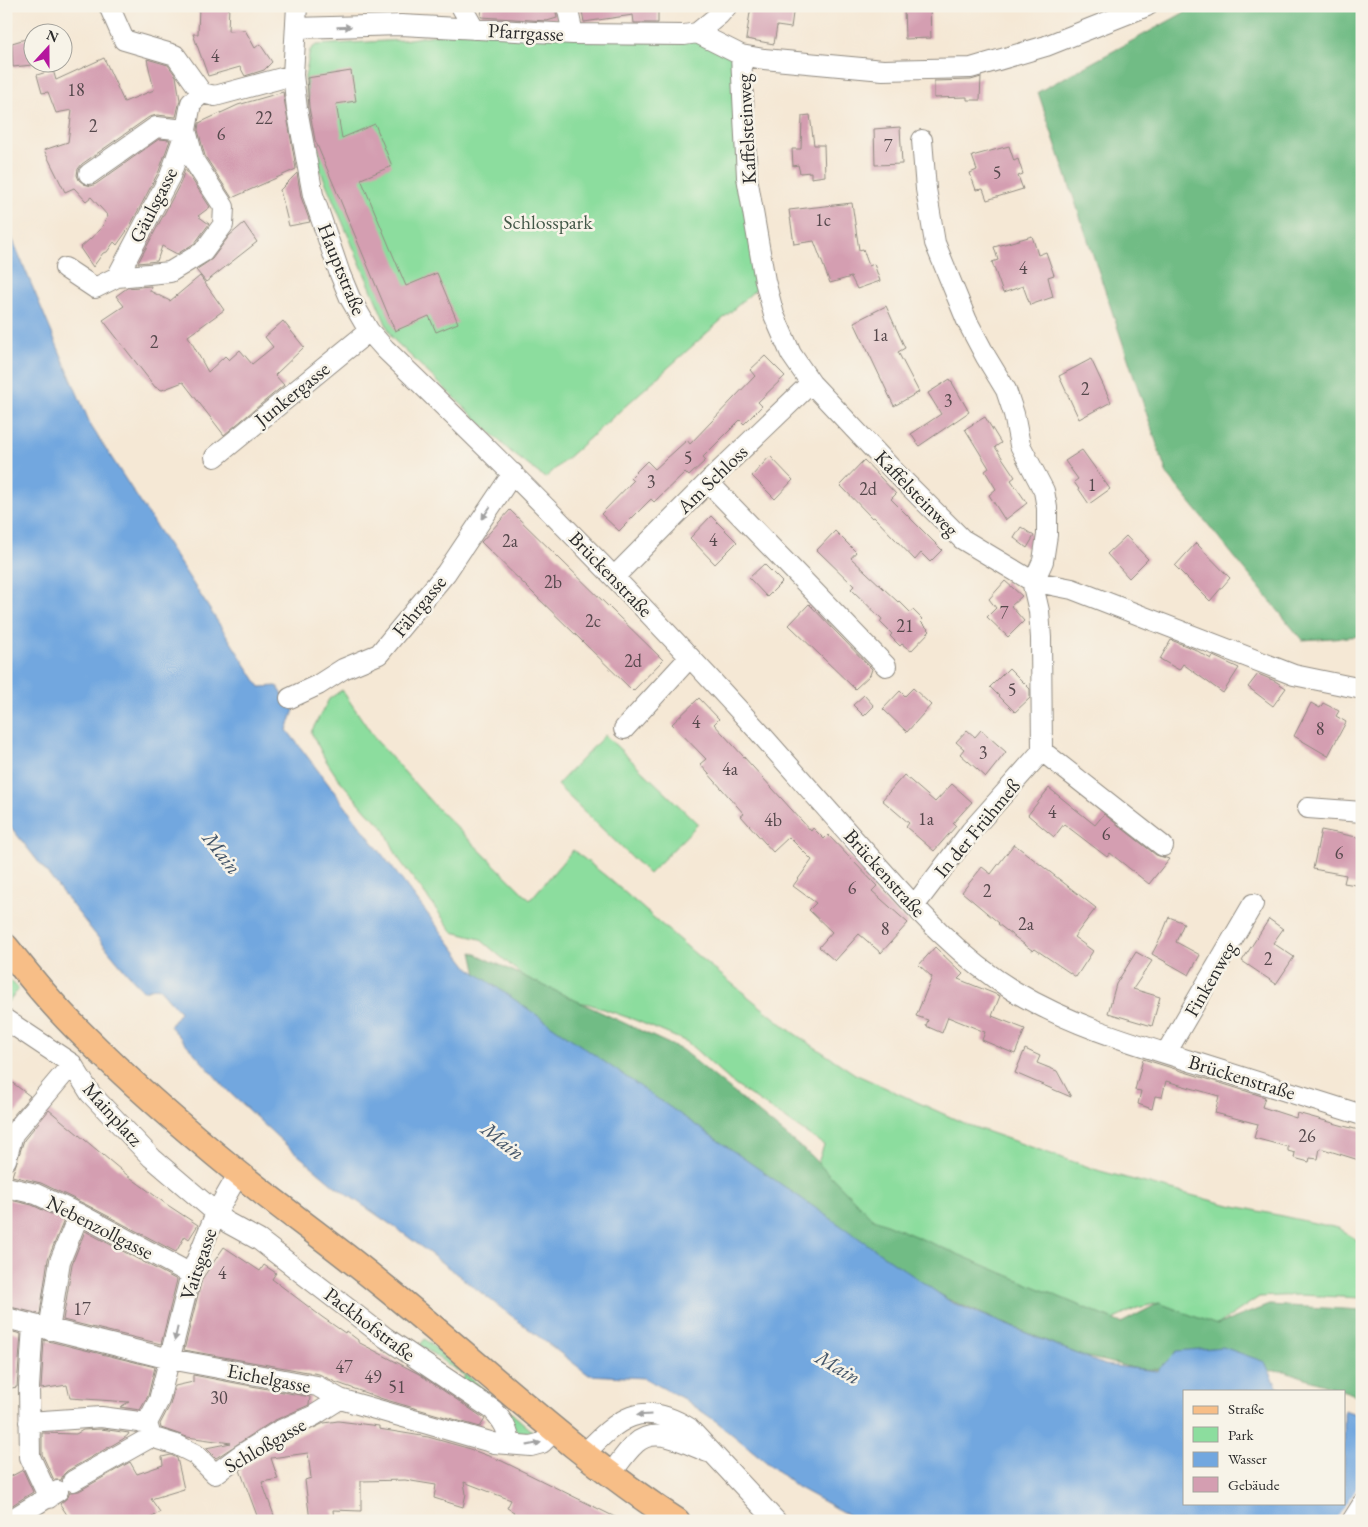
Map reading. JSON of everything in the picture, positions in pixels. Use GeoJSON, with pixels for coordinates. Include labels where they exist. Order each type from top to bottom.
{"type":"FeatureCollection","features":[{"type":"Feature","properties":{"kind":"main road"},"geometry":{"type":"LineString","coordinates":[[6,947],[40,989],[81,1034],[238,1174],[382,1285],[554,1431],[610,1475],[677,1521]]}},
{"type":"Feature","properties":{"kind":"street"},"geometry":{"type":"LineString","coordinates":[[109,6],[124,40],[176,54],[202,92],[215,96],[293,75]]}},
{"type":"Feature","properties":{"kind":"street","name":"Hauptstraße"},"geometry":{"type":"LineString","coordinates":[[297,6],[293,75],[297,109],[313,195],[340,274],[360,318],[385,349],[513,473]]}},
{"type":"Feature","properties":{"kind":"street"},"geometry":{"type":"LineString","coordinates":[[461,6],[474,29]]}},
{"type":"Feature","properties":{"kind":"street"},"geometry":{"type":"LineString","coordinates":[[567,6],[573,34]]}},
{"type":"Feature","properties":{"kind":"street"},"geometry":{"type":"LineString","coordinates":[[727,6],[697,33],[741,55],[764,60],[883,70],[971,68],[1046,46],[1147,6]]}},
{"type":"Feature","properties":{"kind":"street","name":"Pfarrgasse"},"geometry":{"type":"LineString","coordinates":[[296,28],[401,25],[573,34],[684,35],[697,33]]}},
{"type":"Feature","properties":{"kind":"street","name":"Kaffelsteinweg"},"geometry":{"type":"LineString","coordinates":[[741,55],[747,177],[765,281],[774,315],[791,354],[811,383],[962,539],[1032,581],[1072,589],[1294,675],[1362,689]]}},
{"type":"Feature","properties":{"kind":"street","name":"Gäulsgasse"},"geometry":{"type":"LineString","coordinates":[[117,277],[170,176],[186,130],[191,103],[202,92]]}},
{"type":"Feature","properties":{"kind":"street"},"geometry":{"type":"LineString","coordinates":[[89,174],[156,127],[186,130]]}},
{"type":"Feature","properties":{"kind":"street","name":"Gäulsgasse"},"geometry":{"type":"LineString","coordinates":[[65,268],[95,288],[117,277],[170,272],[202,252],[223,225],[224,208],[194,161],[186,130]]}},
{"type":"Feature","properties":{"kind":"street"},"geometry":{"type":"LineString","coordinates":[[922,140],[926,189],[936,243],[967,321],[1006,390],[1014,414],[1020,445],[1044,491],[1046,535],[1043,561],[1032,581],[1039,611],[1041,638],[1042,751],[1163,846]]}},
{"type":"Feature","properties":{"kind":"street","name":"Junkergasse"},"geometry":{"type":"LineString","coordinates":[[215,457],[369,331]]}},
{"type":"Feature","properties":{"kind":"street","name":"Am Schloss"},"geometry":{"type":"LineString","coordinates":[[614,576],[811,383]]}},
{"type":"Feature","properties":{"kind":"street","name":"Brückenstraße"},"geometry":{"type":"LineString","coordinates":[[513,473],[690,657],[914,906],[965,955],[1012,990],[1084,1024],[1166,1053],[1362,1115]]}},
{"type":"Feature","properties":{"kind":"street","name":"Fährgasse"},"geometry":{"type":"LineString","coordinates":[[290,698],[318,685],[343,669],[379,654],[446,573],[513,473]]}},
{"type":"Feature","properties":{"kind":"street"},"geometry":{"type":"LineString","coordinates":[[708,482],[886,666]]}},
{"type":"Feature","properties":{"kind":"street"},"geometry":{"type":"LineString","coordinates":[[624,729],[690,657]]}},
{"type":"Feature","properties":{"kind":"street","name":"In der Frühmeß"},"geometry":{"type":"LineString","coordinates":[[914,906],[971,831],[1042,751]]}},
{"type":"Feature","properties":{"kind":"street"},"geometry":{"type":"LineString","coordinates":[[1308,808],[1362,812]]}},
{"type":"Feature","properties":{"kind":"street","name":"Finkenweg"},"geometry":{"type":"LineString","coordinates":[[1166,1053],[1253,904]]}},
{"type":"Feature","properties":{"kind":"street","name":"Mainplatz"},"geometry":{"type":"LineString","coordinates":[[6,1020],[72,1064],[90,1093],[152,1158],[216,1213]]}},
{"type":"Feature","properties":{"kind":"street"},"geometry":{"type":"LineString","coordinates":[[6,1160],[10,1133],[72,1064]]}},
{"type":"Feature","properties":{"kind":"street"},"geometry":{"type":"LineString","coordinates":[[1342,1109],[1352,1100],[1362,1099]]}},
{"type":"Feature","properties":{"kind":"street","name":"Vaitsgasse"},"geometry":{"type":"LineString","coordinates":[[149,1430],[160,1400],[191,1274],[216,1213],[238,1174]]}},
{"type":"Feature","properties":{"kind":"street","name":"Nebenzollgasse"},"geometry":{"type":"LineString","coordinates":[[6,1187],[36,1194],[79,1214],[191,1274]]}},
{"type":"Feature","properties":{"kind":"street","name":"Packhofstraße"},"geometry":{"type":"LineString","coordinates":[[216,1213],[228,1223],[259,1240],[401,1349],[493,1410],[503,1420],[508,1431],[510,1444]]}},
{"type":"Feature","properties":{"kind":"street"},"geometry":{"type":"LineString","coordinates":[[49,1498],[30,1457],[29,1422],[41,1328],[60,1261],[79,1214]]}},
{"type":"Feature","properties":{"kind":"street","name":"Eichelgasse"},"geometry":{"type":"LineString","coordinates":[[6,1318],[170,1360],[317,1386],[340,1399],[494,1443],[531,1446],[542,1443],[554,1431]]}},
{"type":"Feature","properties":{"kind":"street","name":"Schloßgasse"},"geometry":{"type":"LineString","coordinates":[[149,1430],[195,1454],[215,1474],[239,1456],[279,1431],[313,1416],[340,1399]]}},
{"type":"Feature","properties":{"kind":"street"},"geometry":{"type":"LineString","coordinates":[[584,1454],[616,1423],[630,1416],[648,1414],[663,1416],[689,1428],[776,1521]]}},
{"type":"Feature","properties":{"kind":"street"},"geometry":{"type":"LineString","coordinates":[[29,1422],[101,1417],[149,1430]]}},
{"type":"Feature","properties":{"kind":"street"},"geometry":{"type":"LineString","coordinates":[[14,1520],[149,1430]]}},
{"type":"Feature","properties":{"kind":"street"},"geometry":{"type":"LineString","coordinates":[[610,1475],[636,1443],[654,1435],[665,1436],[712,1454]]}},
{"type":"Feature","properties":{"kind":"street"},"geometry":{"type":"LineString","coordinates":[[1352,1521],[1362,1506]]}},
{"type":"Feature","properties":{"kind":"green space"},"geometry":{"type":"Polygon","coordinates":[[[1190,6],[1362,6],[1362,636],[1302,640],[1167,474],[1038,92],[1189,10],[1190,6]]]}},
{"type":"Feature","properties":{"kind":"green space","name":"Schlosspark"},"geometry":{"type":"Polygon","coordinates":[[[474,29],[684,35],[741,55],[765,281],[545,478],[511,452],[392,338],[319,167],[314,146],[305,77],[310,50],[316,45],[403,40],[474,29]]]}},
{"type":"Feature","properties":{"kind":"green space"},"geometry":{"type":"Polygon","coordinates":[[[342,690],[376,740],[433,804],[530,900],[573,850],[699,957],[792,1032],[855,1074],[968,1125],[1100,1171],[1221,1203],[1338,1228],[1362,1243],[1362,1298],[1300,1295],[1259,1297],[1210,1330],[1178,1317],[1159,1303],[1137,1308],[1100,1326],[1043,1316],[835,1197],[817,1166],[824,1145],[735,1085],[687,1042],[635,1020],[589,1004],[561,999],[530,982],[480,939],[453,932],[398,858],[383,826],[368,813],[337,777],[311,732],[329,699],[342,690]]]}},
{"type":"Feature","properties":{"kind":"green space"},"geometry":{"type":"Polygon","coordinates":[[[605,735],[698,824],[649,874],[557,785],[605,735]]]}},
{"type":"Feature","properties":{"kind":"green space"},"geometry":{"type":"Polygon","coordinates":[[[472,952],[682,1050],[811,1156],[872,1218],[1121,1323],[1159,1303],[1217,1325],[1269,1305],[1362,1310],[1362,1397],[1346,1390],[1285,1371],[1138,1369],[1082,1356],[947,1299],[586,1064],[480,988],[472,952]]]}},
{"type":"Feature","properties":{"kind":"green space"},"geometry":{"type":"Polygon","coordinates":[[[6,976],[19,989],[6,1004],[6,976]]]}},
{"type":"Feature","properties":{"kind":"green space"},"geometry":{"type":"Polygon","coordinates":[[[425,1339],[537,1436],[520,1436],[507,1417],[462,1380],[465,1376],[420,1345],[425,1339]]]}},
{"type":"Feature","properties":{"kind":"water","name":"Main"},"geometry":{"type":"Polygon","coordinates":[[[6,224],[91,426],[260,687],[277,686],[294,710],[287,730],[469,968],[951,1302],[1104,1365],[1157,1371],[1177,1351],[1223,1347],[1265,1362],[1277,1387],[1284,1390],[1183,1390],[1183,1504],[1346,1504],[1346,1411],[1362,1416],[1362,1521],[859,1521],[797,1487],[717,1422],[684,1399],[644,1378],[589,1375],[403,1233],[335,1186],[284,1143],[230,1093],[170,1026],[180,1012],[158,987],[143,991],[91,929],[6,821],[6,224]]]}},
{"type":"Feature","properties":{"kind":"pier"},"geometry":{"type":"Polygon","coordinates":[[[1362,1480],[1362,1521],[1336,1521],[1362,1480]]]}},
{"type":"Feature","properties":{"kind":"building"},"geometry":{"type":"Polygon","coordinates":[[[199,6],[229,6],[228,31],[245,30],[255,48],[260,44],[272,62],[264,70],[245,76],[240,67],[208,76],[193,34],[198,34],[199,6]]]}},
{"type":"Feature","properties":{"kind":"building"},"geometry":{"type":"Polygon","coordinates":[[[482,6],[555,6],[557,18],[547,21],[481,17],[482,6]]]}},
{"type":"Feature","properties":{"kind":"building"},"geometry":{"type":"Polygon","coordinates":[[[579,6],[658,6],[658,23],[634,23],[633,15],[584,22],[579,6]]]}},
{"type":"Feature","properties":{"kind":"building"},"geometry":{"type":"Polygon","coordinates":[[[751,6],[794,6],[791,28],[777,26],[774,44],[746,39],[751,6]]]}},
{"type":"Feature","properties":{"kind":"building"},"geometry":{"type":"Polygon","coordinates":[[[904,6],[930,6],[931,38],[905,39],[904,6]]]}},
{"type":"Feature","properties":{"kind":"building"},"geometry":{"type":"Polygon","coordinates":[[[22,40],[22,66],[13,67],[12,43],[22,40]]]}},
{"type":"Feature","properties":{"kind":"building"},"geometry":{"type":"Polygon","coordinates":[[[104,58],[124,102],[154,90],[147,59],[168,65],[176,76],[180,100],[176,117],[157,115],[149,117],[82,164],[78,169],[77,175],[79,180],[91,186],[159,139],[170,140],[159,171],[129,228],[117,245],[114,242],[93,267],[80,248],[100,230],[108,216],[91,197],[86,201],[74,188],[65,192],[44,150],[68,142],[72,110],[56,113],[48,92],[42,93],[37,75],[54,72],[56,80],[104,58]]]}},
{"type":"Feature","properties":{"kind":"building"},"geometry":{"type":"Polygon","coordinates":[[[351,71],[356,101],[336,104],[342,138],[375,124],[392,166],[361,179],[406,286],[437,273],[458,323],[436,332],[429,316],[395,331],[315,140],[309,107],[307,78],[351,71]]]}},
{"type":"Feature","properties":{"kind":"building"},"geometry":{"type":"Polygon","coordinates":[[[981,77],[980,100],[967,100],[967,97],[934,98],[934,81],[971,80],[981,77]]]}},
{"type":"Feature","properties":{"kind":"building"},"geometry":{"type":"Polygon","coordinates":[[[283,92],[296,169],[232,198],[205,156],[198,130],[199,123],[238,105],[283,92]]]}},
{"type":"Feature","properties":{"kind":"building"},"geometry":{"type":"Polygon","coordinates":[[[810,115],[814,145],[824,145],[825,176],[811,178],[811,172],[800,173],[798,165],[793,166],[792,149],[801,149],[802,116],[810,115]]]}},
{"type":"Feature","properties":{"kind":"building"},"geometry":{"type":"Polygon","coordinates":[[[900,127],[902,164],[875,165],[874,129],[900,127]]]}},
{"type":"Feature","properties":{"kind":"building"},"geometry":{"type":"Polygon","coordinates":[[[1009,146],[1014,161],[1018,159],[1023,174],[1018,176],[1023,189],[987,200],[983,189],[976,190],[970,173],[977,170],[972,156],[1009,146]]]}},
{"type":"Feature","properties":{"kind":"building"},"geometry":{"type":"Polygon","coordinates":[[[185,169],[210,207],[198,216],[209,224],[195,243],[177,254],[162,246],[157,261],[138,263],[181,182],[185,169]]]}},
{"type":"Feature","properties":{"kind":"building"},"geometry":{"type":"Polygon","coordinates":[[[297,173],[301,197],[310,222],[289,226],[280,190],[297,173]]]}},
{"type":"Feature","properties":{"kind":"building"},"geometry":{"type":"Polygon","coordinates":[[[852,203],[859,250],[863,249],[869,266],[874,264],[880,281],[857,289],[851,277],[830,283],[814,241],[794,244],[789,210],[852,203]]]}},
{"type":"Feature","properties":{"kind":"building"},"geometry":{"type":"Polygon","coordinates":[[[244,223],[257,242],[206,282],[196,270],[212,259],[229,236],[244,223]]]}},
{"type":"Feature","properties":{"kind":"building"},"geometry":{"type":"Polygon","coordinates":[[[1032,236],[1038,255],[1046,252],[1054,275],[1048,277],[1053,297],[1030,305],[1023,286],[1003,293],[992,262],[998,260],[994,247],[1032,236]]]}},
{"type":"Feature","properties":{"kind":"building"},"geometry":{"type":"Polygon","coordinates":[[[200,276],[224,310],[188,336],[208,372],[225,356],[229,360],[240,350],[252,364],[273,347],[265,337],[283,321],[304,347],[275,375],[284,385],[224,435],[183,382],[162,390],[155,387],[103,320],[124,306],[116,296],[127,288],[151,286],[150,291],[170,301],[200,276]]]}},
{"type":"Feature","properties":{"kind":"building"},"geometry":{"type":"Polygon","coordinates":[[[886,306],[905,348],[898,352],[919,392],[894,406],[854,322],[886,306]]]}},
{"type":"Feature","properties":{"kind":"building"},"geometry":{"type":"Polygon","coordinates":[[[765,356],[785,376],[758,402],[762,406],[744,424],[740,420],[703,457],[706,460],[689,476],[685,472],[654,502],[651,499],[619,531],[601,514],[633,481],[630,478],[647,461],[655,469],[687,440],[690,444],[755,376],[750,370],[765,356]]]}},
{"type":"Feature","properties":{"kind":"building"},"geometry":{"type":"Polygon","coordinates":[[[1091,359],[1111,402],[1079,419],[1059,376],[1091,359]]]}},
{"type":"Feature","properties":{"kind":"building"},"geometry":{"type":"Polygon","coordinates":[[[950,379],[969,412],[919,446],[911,434],[941,414],[928,393],[950,379]]]}},
{"type":"Feature","properties":{"kind":"building"},"geometry":{"type":"Polygon","coordinates":[[[985,417],[1001,443],[995,447],[1015,477],[1011,480],[1027,503],[1005,520],[989,495],[996,489],[985,471],[989,468],[965,429],[985,417]]]}},
{"type":"Feature","properties":{"kind":"building"},"geometry":{"type":"Polygon","coordinates":[[[1082,450],[1110,489],[1089,504],[1074,482],[1078,479],[1065,461],[1082,450]]]}},
{"type":"Feature","properties":{"kind":"building"},"geometry":{"type":"Polygon","coordinates":[[[770,456],[793,480],[775,499],[752,476],[770,456]]]}},
{"type":"Feature","properties":{"kind":"building"},"geometry":{"type":"Polygon","coordinates":[[[864,460],[896,494],[891,499],[942,550],[930,562],[921,553],[915,560],[840,485],[864,460]]]}},
{"type":"Feature","properties":{"kind":"building"},"geometry":{"type":"Polygon","coordinates":[[[510,510],[663,660],[633,691],[481,542],[510,510]]]}},
{"type":"Feature","properties":{"kind":"building"},"geometry":{"type":"Polygon","coordinates":[[[711,516],[737,542],[715,564],[690,538],[711,516]]]}},
{"type":"Feature","properties":{"kind":"building"},"geometry":{"type":"Polygon","coordinates":[[[1021,527],[1034,536],[1027,548],[1014,538],[1021,527]]]}},
{"type":"Feature","properties":{"kind":"building"},"geometry":{"type":"Polygon","coordinates":[[[835,531],[856,552],[851,558],[898,602],[910,612],[913,610],[930,631],[911,651],[902,644],[900,646],[890,636],[892,634],[880,622],[882,619],[851,589],[854,586],[817,550],[835,531]]]}},
{"type":"Feature","properties":{"kind":"building"},"geometry":{"type":"Polygon","coordinates":[[[1126,536],[1148,559],[1129,578],[1107,554],[1126,536]]]}},
{"type":"Feature","properties":{"kind":"building"},"geometry":{"type":"Polygon","coordinates":[[[1196,543],[1230,578],[1210,601],[1175,566],[1196,543]]]}},
{"type":"Feature","properties":{"kind":"building"},"geometry":{"type":"Polygon","coordinates":[[[764,564],[782,582],[767,597],[749,578],[764,564]]]}},
{"type":"Feature","properties":{"kind":"building"},"geometry":{"type":"Polygon","coordinates":[[[1005,581],[1022,596],[1011,606],[1024,621],[1008,637],[987,617],[996,608],[989,599],[1005,581]]]}},
{"type":"Feature","properties":{"kind":"building"},"geometry":{"type":"Polygon","coordinates":[[[809,604],[872,669],[870,675],[855,689],[789,625],[809,604]]]}},
{"type":"Feature","properties":{"kind":"building"},"geometry":{"type":"Polygon","coordinates":[[[1171,640],[1194,649],[1211,659],[1213,656],[1239,668],[1223,693],[1183,664],[1179,670],[1160,659],[1171,640]]]}},
{"type":"Feature","properties":{"kind":"building"},"geometry":{"type":"Polygon","coordinates":[[[1009,668],[1030,689],[1030,698],[1015,712],[990,687],[1009,668]]]}},
{"type":"Feature","properties":{"kind":"building"},"geometry":{"type":"Polygon","coordinates":[[[1258,674],[1286,688],[1273,706],[1248,687],[1258,674]]]}},
{"type":"Feature","properties":{"kind":"building"},"geometry":{"type":"Polygon","coordinates":[[[913,688],[931,705],[907,732],[883,709],[900,691],[905,696],[913,688]]]}},
{"type":"Feature","properties":{"kind":"building"},"geometry":{"type":"Polygon","coordinates":[[[864,695],[874,706],[864,716],[853,705],[864,695]]]}},
{"type":"Feature","properties":{"kind":"building"},"geometry":{"type":"Polygon","coordinates":[[[699,698],[719,719],[714,724],[811,831],[813,828],[824,839],[828,835],[877,886],[872,891],[908,923],[881,953],[859,934],[835,961],[819,947],[832,932],[809,910],[816,903],[793,886],[812,860],[789,837],[773,852],[741,816],[744,814],[700,764],[706,759],[672,724],[699,698]]]}},
{"type":"Feature","properties":{"kind":"building"},"geometry":{"type":"Polygon","coordinates":[[[1311,703],[1320,708],[1323,703],[1339,711],[1336,716],[1346,722],[1328,756],[1294,736],[1311,703]]]}},
{"type":"Feature","properties":{"kind":"building"},"geometry":{"type":"Polygon","coordinates":[[[967,730],[975,737],[981,730],[1006,752],[986,777],[960,754],[964,749],[956,742],[967,730]]]}},
{"type":"Feature","properties":{"kind":"building"},"geometry":{"type":"Polygon","coordinates":[[[904,775],[935,802],[952,784],[972,802],[953,823],[956,826],[934,851],[906,827],[909,823],[882,800],[904,775]]]}},
{"type":"Feature","properties":{"kind":"building"},"geometry":{"type":"Polygon","coordinates":[[[1049,788],[1095,825],[1104,814],[1156,855],[1169,859],[1149,884],[1110,853],[1107,857],[1064,824],[1054,837],[1028,815],[1049,788]]]}},
{"type":"Feature","properties":{"kind":"building"},"geometry":{"type":"Polygon","coordinates":[[[1321,830],[1362,838],[1362,886],[1344,883],[1346,875],[1313,869],[1321,830]]]}},
{"type":"Feature","properties":{"kind":"building"},"geometry":{"type":"Polygon","coordinates":[[[1014,844],[1096,908],[1074,937],[1093,951],[1076,977],[1035,949],[1033,951],[998,924],[962,892],[982,867],[991,874],[1014,844]]]}},
{"type":"Feature","properties":{"kind":"building"},"geometry":{"type":"Polygon","coordinates":[[[1169,917],[1184,923],[1176,942],[1200,955],[1189,975],[1152,954],[1169,917]]]}},
{"type":"Feature","properties":{"kind":"building"},"geometry":{"type":"Polygon","coordinates":[[[1269,919],[1283,929],[1273,943],[1294,957],[1276,984],[1242,961],[1269,919]]]}},
{"type":"Feature","properties":{"kind":"building"},"geometry":{"type":"Polygon","coordinates":[[[935,947],[963,974],[958,979],[1000,996],[992,1016],[1025,1029],[1015,1054],[982,1040],[985,1032],[948,1017],[942,1033],[926,1026],[928,1020],[916,1016],[932,977],[919,965],[935,947]]]}},
{"type":"Feature","properties":{"kind":"building"},"geometry":{"type":"Polygon","coordinates":[[[1136,952],[1152,961],[1133,989],[1160,997],[1152,1026],[1108,1013],[1116,984],[1136,952]]]}},
{"type":"Feature","properties":{"kind":"building"},"geometry":{"type":"Polygon","coordinates":[[[1025,1049],[1040,1056],[1037,1063],[1057,1071],[1071,1097],[1015,1073],[1025,1049]]]}},
{"type":"Feature","properties":{"kind":"building"},"geometry":{"type":"Polygon","coordinates":[[[1143,1059],[1265,1097],[1262,1107],[1296,1118],[1297,1113],[1362,1131],[1362,1161],[1320,1148],[1318,1159],[1310,1158],[1309,1162],[1294,1158],[1295,1153],[1288,1151],[1288,1147],[1254,1138],[1258,1124],[1215,1113],[1219,1096],[1166,1081],[1162,1097],[1155,1096],[1152,1109],[1138,1104],[1141,1091],[1135,1090],[1143,1059]]]}},
{"type":"Feature","properties":{"kind":"building"},"geometry":{"type":"Polygon","coordinates":[[[6,1078],[30,1096],[7,1123],[6,1122],[6,1078]]]}},
{"type":"Feature","properties":{"kind":"building"},"geometry":{"type":"Polygon","coordinates":[[[49,1110],[127,1175],[198,1225],[189,1239],[185,1236],[176,1252],[41,1183],[12,1176],[24,1140],[49,1110]]]}},
{"type":"Feature","properties":{"kind":"building"},"geometry":{"type":"Polygon","coordinates":[[[6,1199],[32,1205],[64,1220],[48,1259],[40,1314],[6,1306],[6,1199]]]}},
{"type":"Feature","properties":{"kind":"building"},"geometry":{"type":"Polygon","coordinates":[[[85,1231],[177,1280],[161,1344],[63,1320],[72,1264],[85,1231]]]}},
{"type":"Feature","properties":{"kind":"building"},"geometry":{"type":"Polygon","coordinates":[[[224,1247],[260,1271],[264,1265],[276,1273],[272,1279],[322,1317],[345,1333],[346,1331],[358,1342],[419,1374],[485,1419],[480,1427],[383,1399],[335,1382],[319,1374],[184,1350],[202,1279],[224,1247]]]}},
{"type":"Feature","properties":{"kind":"building"},"geometry":{"type":"Polygon","coordinates":[[[6,1330],[21,1334],[17,1387],[6,1389],[6,1330]]]}},
{"type":"Feature","properties":{"kind":"building"},"geometry":{"type":"Polygon","coordinates":[[[44,1340],[155,1367],[148,1396],[140,1410],[120,1407],[129,1402],[70,1398],[67,1385],[41,1389],[44,1340]]]}},
{"type":"Feature","properties":{"kind":"building"},"geometry":{"type":"Polygon","coordinates":[[[193,1375],[310,1397],[309,1405],[273,1421],[216,1458],[206,1448],[231,1443],[187,1437],[161,1428],[160,1424],[170,1405],[175,1386],[193,1382],[193,1375]]]}},
{"type":"Feature","properties":{"kind":"building"},"geometry":{"type":"Polygon","coordinates":[[[338,1421],[379,1426],[379,1429],[428,1437],[467,1448],[502,1461],[623,1521],[510,1521],[514,1512],[507,1508],[511,1500],[464,1482],[466,1494],[463,1507],[434,1498],[436,1485],[405,1480],[361,1481],[361,1511],[333,1510],[334,1521],[310,1521],[305,1480],[311,1478],[308,1453],[271,1458],[278,1479],[262,1482],[276,1521],[259,1521],[240,1470],[285,1442],[324,1423],[338,1421]]]}},
{"type":"Feature","properties":{"kind":"building"},"geometry":{"type":"Polygon","coordinates":[[[101,1429],[129,1433],[123,1439],[67,1471],[61,1480],[54,1480],[42,1454],[42,1433],[76,1434],[83,1430],[101,1429]]]}},
{"type":"Feature","properties":{"kind":"building"},"geometry":{"type":"Polygon","coordinates":[[[171,1455],[177,1458],[184,1489],[151,1499],[160,1512],[146,1521],[71,1521],[60,1504],[68,1497],[70,1492],[79,1491],[130,1462],[137,1474],[163,1465],[162,1457],[171,1455]]]}},
{"type":"Feature","properties":{"kind":"building"},"geometry":{"type":"Polygon","coordinates":[[[23,1470],[33,1492],[6,1509],[6,1479],[23,1470]]]}}]}
